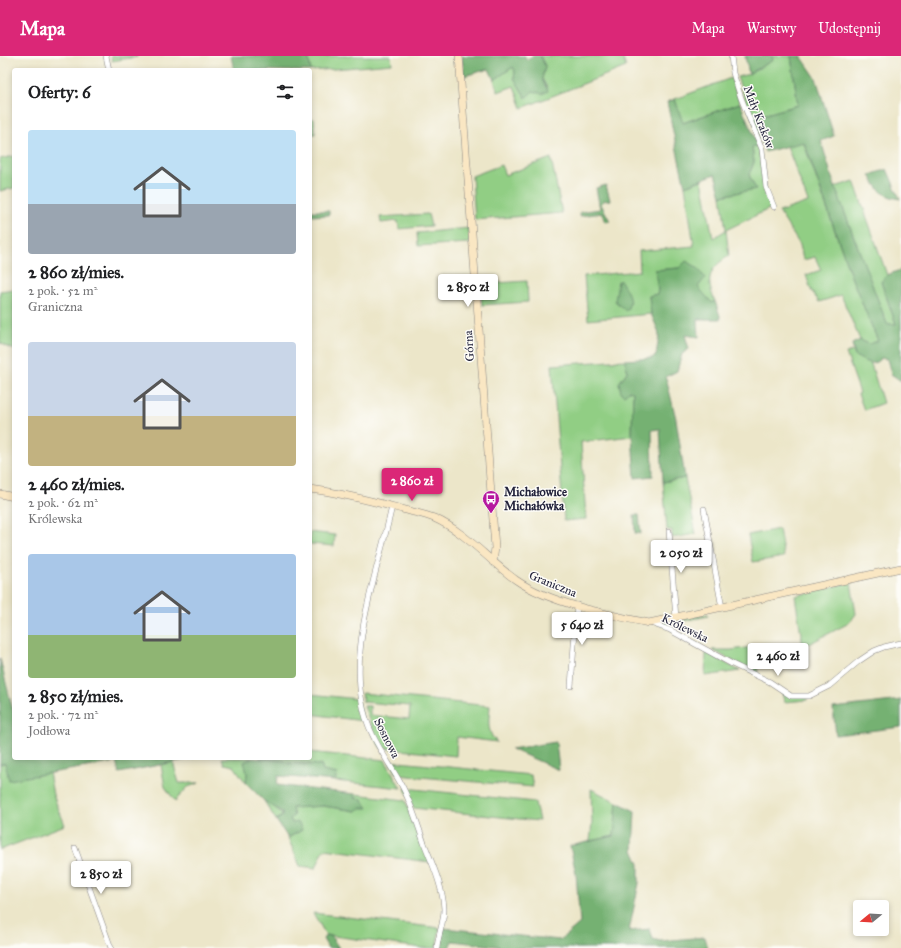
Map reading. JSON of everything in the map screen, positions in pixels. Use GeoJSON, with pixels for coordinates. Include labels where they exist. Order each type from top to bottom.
{"type":"FeatureCollection","features":[{"type":"Feature","properties":{"kind":"street"},"geometry":{"type":"LineString","coordinates":[[106,56],[109,68]]}},
{"type":"Feature","properties":{"kind":"street","name":"Górna"},"geometry":{"type":"LineString","coordinates":[[459,56],[495,548],[493,562]]}},
{"type":"Feature","properties":{"kind":"street","name":"Mały Kraków"},"geometry":{"type":"LineString","coordinates":[[731,56],[737,86],[762,149],[766,187],[774,207]]}},
{"type":"Feature","properties":{"kind":"street","name":"Graniczna"},"geometry":{"type":"LineString","coordinates":[[312,490],[349,496],[434,518],[456,530],[518,582],[534,590],[576,605],[630,620],[649,623],[901,568]]}},
{"type":"Feature","properties":{"kind":"street"},"geometry":{"type":"LineString","coordinates":[[0,494],[12,497]]}},
{"type":"Feature","properties":{"kind":"street","name":"Sosnowa"},"geometry":{"type":"LineString","coordinates":[[392,506],[362,630],[359,688],[368,727],[409,800],[436,874],[444,909],[442,928],[437,948]]}},
{"type":"Feature","properties":{"kind":"street"},"geometry":{"type":"LineString","coordinates":[[704,509],[722,608]]}},
{"type":"Feature","properties":{"kind":"street"},"geometry":{"type":"LineString","coordinates":[[669,531],[676,618]]}},
{"type":"Feature","properties":{"kind":"street"},"geometry":{"type":"LineString","coordinates":[[571,686],[576,605]]}},
{"type":"Feature","properties":{"kind":"street","name":"Królewska"},"geometry":{"type":"LineString","coordinates":[[649,623],[670,630],[732,664],[770,682],[792,696],[809,696],[829,686],[859,660],[874,651],[884,646],[901,643]]}},
{"type":"Feature","properties":{"kind":"street"},"geometry":{"type":"LineString","coordinates":[[75,848],[111,948]]}},
{"type":"Feature","properties":{"kind":"green space"},"geometry":{"type":"Polygon","coordinates":[[[111,56],[137,56],[137,57],[112,61],[111,56]]]}},
{"type":"Feature","properties":{"kind":"green space"},"geometry":{"type":"Polygon","coordinates":[[[231,56],[308,56],[310,68],[234,68],[231,56]]]}},
{"type":"Feature","properties":{"kind":"green space"},"geometry":{"type":"Polygon","coordinates":[[[308,56],[391,56],[392,64],[312,71],[312,68],[310,68],[308,56]]]}},
{"type":"Feature","properties":{"kind":"green space"},"geometry":{"type":"Polygon","coordinates":[[[462,56],[525,56],[527,60],[532,56],[540,56],[545,66],[542,79],[548,91],[542,94],[533,91],[526,98],[514,78],[515,71],[513,67],[494,80],[489,69],[464,76],[462,56]]]}},
{"type":"Feature","properties":{"kind":"green space"},"geometry":{"type":"Polygon","coordinates":[[[540,56],[622,56],[626,67],[522,108],[514,86],[498,92],[494,80],[513,67],[515,71],[514,78],[526,98],[533,91],[547,87],[542,79],[545,66],[540,56]]]}},
{"type":"Feature","properties":{"kind":"green space"},"geometry":{"type":"Polygon","coordinates":[[[745,56],[772,56],[773,60],[749,74],[745,56]]]}},
{"type":"Feature","properties":{"kind":"green space"},"geometry":{"type":"Polygon","coordinates":[[[772,56],[791,56],[798,105],[752,118],[737,77],[749,74],[773,60],[772,56]]]}},
{"type":"Feature","properties":{"kind":"green space"},"geometry":{"type":"Polygon","coordinates":[[[791,56],[801,56],[816,78],[834,136],[821,141],[835,187],[887,324],[896,324],[881,282],[887,275],[900,270],[901,272],[901,381],[891,374],[887,359],[881,358],[875,363],[868,363],[855,356],[852,344],[860,340],[869,344],[878,341],[852,279],[804,142],[765,152],[752,118],[798,105],[791,56]]]}},
{"type":"Feature","properties":{"kind":"green space"},"geometry":{"type":"Polygon","coordinates":[[[731,78],[740,103],[682,123],[675,99],[731,78]]]}},
{"type":"Feature","properties":{"kind":"green space"},"geometry":{"type":"Polygon","coordinates":[[[675,99],[683,123],[740,103],[758,145],[752,147],[754,162],[749,175],[756,189],[721,196],[715,174],[685,186],[667,102],[675,99]]]}},
{"type":"Feature","properties":{"kind":"green space"},"geometry":{"type":"Polygon","coordinates":[[[312,119],[314,119],[315,134],[312,134],[312,119]]]}},
{"type":"Feature","properties":{"kind":"green space"},"geometry":{"type":"Polygon","coordinates":[[[803,141],[852,279],[878,341],[869,344],[860,340],[841,295],[819,302],[811,290],[806,275],[821,270],[815,257],[803,260],[800,245],[779,212],[808,202],[787,146],[803,141]]]}},
{"type":"Feature","properties":{"kind":"green space"},"geometry":{"type":"Polygon","coordinates":[[[758,145],[764,185],[771,208],[726,230],[721,196],[755,189],[749,175],[754,162],[752,147],[758,145]]]}},
{"type":"Feature","properties":{"kind":"green space"},"geometry":{"type":"Polygon","coordinates":[[[12,156],[12,188],[0,191],[0,159],[12,156]]]}},
{"type":"Feature","properties":{"kind":"green space"},"geometry":{"type":"Polygon","coordinates":[[[551,158],[562,213],[475,220],[472,176],[501,165],[505,175],[551,158]]]}},
{"type":"Feature","properties":{"kind":"green space"},"geometry":{"type":"Polygon","coordinates":[[[887,169],[900,199],[881,192],[870,175],[887,169]]]}},
{"type":"Feature","properties":{"kind":"green space"},"geometry":{"type":"Polygon","coordinates":[[[702,180],[713,238],[726,230],[729,256],[717,265],[711,275],[710,286],[715,301],[712,303],[679,268],[655,270],[658,290],[657,294],[649,296],[651,314],[588,320],[584,276],[640,271],[639,251],[694,246],[685,186],[702,180]]]}},
{"type":"Feature","properties":{"kind":"green space"},"geometry":{"type":"Polygon","coordinates":[[[854,181],[887,275],[881,282],[896,324],[887,324],[835,187],[854,181]]]}},
{"type":"Feature","properties":{"kind":"green space"},"geometry":{"type":"Polygon","coordinates":[[[606,185],[610,200],[603,201],[601,204],[610,221],[606,222],[602,213],[580,216],[580,212],[600,209],[596,188],[606,185]]]}},
{"type":"Feature","properties":{"kind":"green space"},"geometry":{"type":"Polygon","coordinates":[[[312,211],[329,211],[329,215],[312,216],[312,211]]]}},
{"type":"Feature","properties":{"kind":"green space"},"geometry":{"type":"Polygon","coordinates":[[[428,214],[431,226],[399,229],[398,221],[381,223],[380,217],[428,214]]]}},
{"type":"Feature","properties":{"kind":"green space"},"geometry":{"type":"Polygon","coordinates":[[[469,228],[470,243],[418,246],[417,233],[469,228]]]}},
{"type":"Feature","properties":{"kind":"green space"},"geometry":{"type":"Polygon","coordinates":[[[686,261],[697,267],[705,278],[698,287],[712,303],[715,301],[721,319],[698,319],[699,337],[685,335],[689,349],[682,354],[677,371],[666,377],[676,419],[685,478],[663,482],[660,429],[652,430],[653,476],[635,478],[632,436],[633,392],[629,391],[624,395],[621,393],[619,383],[627,372],[625,360],[652,358],[656,355],[659,336],[651,314],[649,296],[657,294],[658,290],[655,270],[679,268],[686,261]]]}},
{"type":"Feature","properties":{"kind":"green space"},"geometry":{"type":"Polygon","coordinates":[[[527,281],[528,302],[482,305],[480,284],[527,281]]]}},
{"type":"Feature","properties":{"kind":"green space"},"geometry":{"type":"Polygon","coordinates":[[[618,281],[621,281],[629,296],[630,300],[626,311],[615,301],[618,281]]]}},
{"type":"Feature","properties":{"kind":"green space"},"geometry":{"type":"Polygon","coordinates":[[[12,289],[12,349],[0,343],[0,291],[12,289]]]}},
{"type":"Feature","properties":{"kind":"green space"},"geometry":{"type":"Polygon","coordinates":[[[853,351],[855,356],[871,364],[883,403],[864,410],[858,394],[860,393],[846,353],[853,351]]]}},
{"type":"Feature","properties":{"kind":"green space"},"geometry":{"type":"Polygon","coordinates":[[[625,360],[627,372],[619,383],[633,391],[632,436],[581,442],[586,519],[564,521],[552,365],[625,360]]]}},
{"type":"Feature","properties":{"kind":"green space"},"geometry":{"type":"Polygon","coordinates":[[[685,478],[696,534],[672,538],[672,530],[667,530],[663,482],[685,478]]]}},
{"type":"Feature","properties":{"kind":"green space"},"geometry":{"type":"Polygon","coordinates":[[[634,515],[639,515],[641,534],[635,533],[634,515]]]}},
{"type":"Feature","properties":{"kind":"green space"},"geometry":{"type":"Polygon","coordinates":[[[779,529],[784,557],[753,562],[748,535],[779,529]]]}},
{"type":"Feature","properties":{"kind":"green space"},"geometry":{"type":"Polygon","coordinates":[[[312,532],[335,535],[334,546],[312,544],[312,532]]]}},
{"type":"Feature","properties":{"kind":"green space"},"geometry":{"type":"Polygon","coordinates":[[[851,582],[856,614],[849,623],[803,647],[795,596],[851,582]]]}},
{"type":"Feature","properties":{"kind":"green space"},"geometry":{"type":"Polygon","coordinates":[[[707,614],[708,616],[669,624],[670,627],[658,623],[707,614]]]}},
{"type":"Feature","properties":{"kind":"green space"},"geometry":{"type":"Polygon","coordinates":[[[760,646],[755,658],[759,675],[712,650],[731,650],[760,646]]]}},
{"type":"Feature","properties":{"kind":"green space"},"geometry":{"type":"Polygon","coordinates":[[[706,652],[740,671],[705,676],[706,652]]]}},
{"type":"Feature","properties":{"kind":"green space"},"geometry":{"type":"Polygon","coordinates":[[[0,659],[12,707],[12,760],[184,760],[119,773],[116,762],[9,780],[5,763],[0,764],[0,659]]]}},
{"type":"Feature","properties":{"kind":"green space"},"geometry":{"type":"Polygon","coordinates":[[[782,692],[807,697],[807,700],[784,702],[782,692]]]}},
{"type":"Feature","properties":{"kind":"green space"},"geometry":{"type":"Polygon","coordinates":[[[362,693],[490,706],[490,730],[497,742],[457,737],[456,756],[381,748],[376,740],[364,706],[370,706],[370,715],[409,719],[410,706],[363,702],[362,693]]]}},
{"type":"Feature","properties":{"kind":"green space"},"geometry":{"type":"Polygon","coordinates":[[[312,694],[358,699],[363,721],[312,714],[312,694]]]}},
{"type":"Feature","properties":{"kind":"green space"},"geometry":{"type":"Polygon","coordinates":[[[901,700],[901,727],[836,735],[833,708],[901,700]]]}},
{"type":"Feature","properties":{"kind":"green space"},"geometry":{"type":"Polygon","coordinates":[[[556,742],[559,770],[511,749],[556,742]]]}},
{"type":"Feature","properties":{"kind":"green space"},"geometry":{"type":"Polygon","coordinates":[[[312,752],[385,760],[401,788],[335,781],[337,774],[323,771],[321,765],[287,763],[285,761],[276,760],[312,760],[312,752]]]}},
{"type":"Feature","properties":{"kind":"green space"},"geometry":{"type":"Polygon","coordinates":[[[223,760],[249,760],[245,763],[247,773],[246,783],[234,766],[224,764],[223,760]]]}},
{"type":"Feature","properties":{"kind":"green space"},"geometry":{"type":"Polygon","coordinates":[[[248,760],[274,760],[285,761],[287,763],[321,765],[323,771],[337,774],[335,781],[278,776],[277,785],[355,794],[355,798],[362,799],[368,808],[360,808],[356,811],[323,806],[292,808],[294,816],[290,818],[292,823],[298,822],[302,830],[288,838],[276,820],[283,816],[282,812],[264,801],[246,783],[247,773],[244,762],[248,760]]]}},
{"type":"Feature","properties":{"kind":"green space"},"geometry":{"type":"Polygon","coordinates":[[[389,761],[531,775],[533,787],[398,775],[389,761]]]}},
{"type":"Feature","properties":{"kind":"green space"},"geometry":{"type":"Polygon","coordinates":[[[173,762],[179,783],[199,783],[188,787],[175,801],[165,787],[161,765],[173,762]]]}},
{"type":"Feature","properties":{"kind":"green space"},"geometry":{"type":"Polygon","coordinates":[[[5,763],[36,776],[49,772],[53,795],[65,825],[0,850],[0,764],[5,763]]]}},
{"type":"Feature","properties":{"kind":"green space"},"geometry":{"type":"Polygon","coordinates":[[[405,788],[535,802],[539,821],[413,808],[405,788]]]}},
{"type":"Feature","properties":{"kind":"green space"},"geometry":{"type":"Polygon","coordinates":[[[591,789],[617,802],[614,836],[590,841],[592,823],[591,789]]]}},
{"type":"Feature","properties":{"kind":"green space"},"geometry":{"type":"Polygon","coordinates":[[[355,794],[405,800],[430,862],[324,849],[316,868],[300,866],[288,838],[302,830],[298,823],[292,823],[290,818],[292,808],[323,806],[356,811],[365,803],[362,799],[355,798],[355,794]]]}},
{"type":"Feature","properties":{"kind":"green space"},"geometry":{"type":"Polygon","coordinates":[[[264,801],[270,803],[283,815],[276,820],[264,801]]]}},
{"type":"Feature","properties":{"kind":"green space"},"geometry":{"type":"Polygon","coordinates":[[[617,802],[635,811],[633,850],[639,864],[639,883],[629,931],[650,929],[653,939],[660,941],[705,937],[708,948],[512,948],[452,941],[449,948],[438,948],[444,928],[560,940],[580,923],[576,874],[570,846],[614,836],[617,802]]]}},
{"type":"Feature","properties":{"kind":"green space"},"geometry":{"type":"Polygon","coordinates":[[[313,913],[440,928],[436,948],[422,948],[326,935],[313,913]]]}},
{"type":"Feature","properties":{"kind":"green space"},"geometry":{"type":"Polygon","coordinates":[[[326,935],[331,936],[339,948],[328,948],[323,939],[326,935]]]}},
{"type":"Feature","properties":{"kind":"place","name":"Michałowice Michałówka"},"geometry":{"type":"Point","coordinates":[491,514]}}]}
